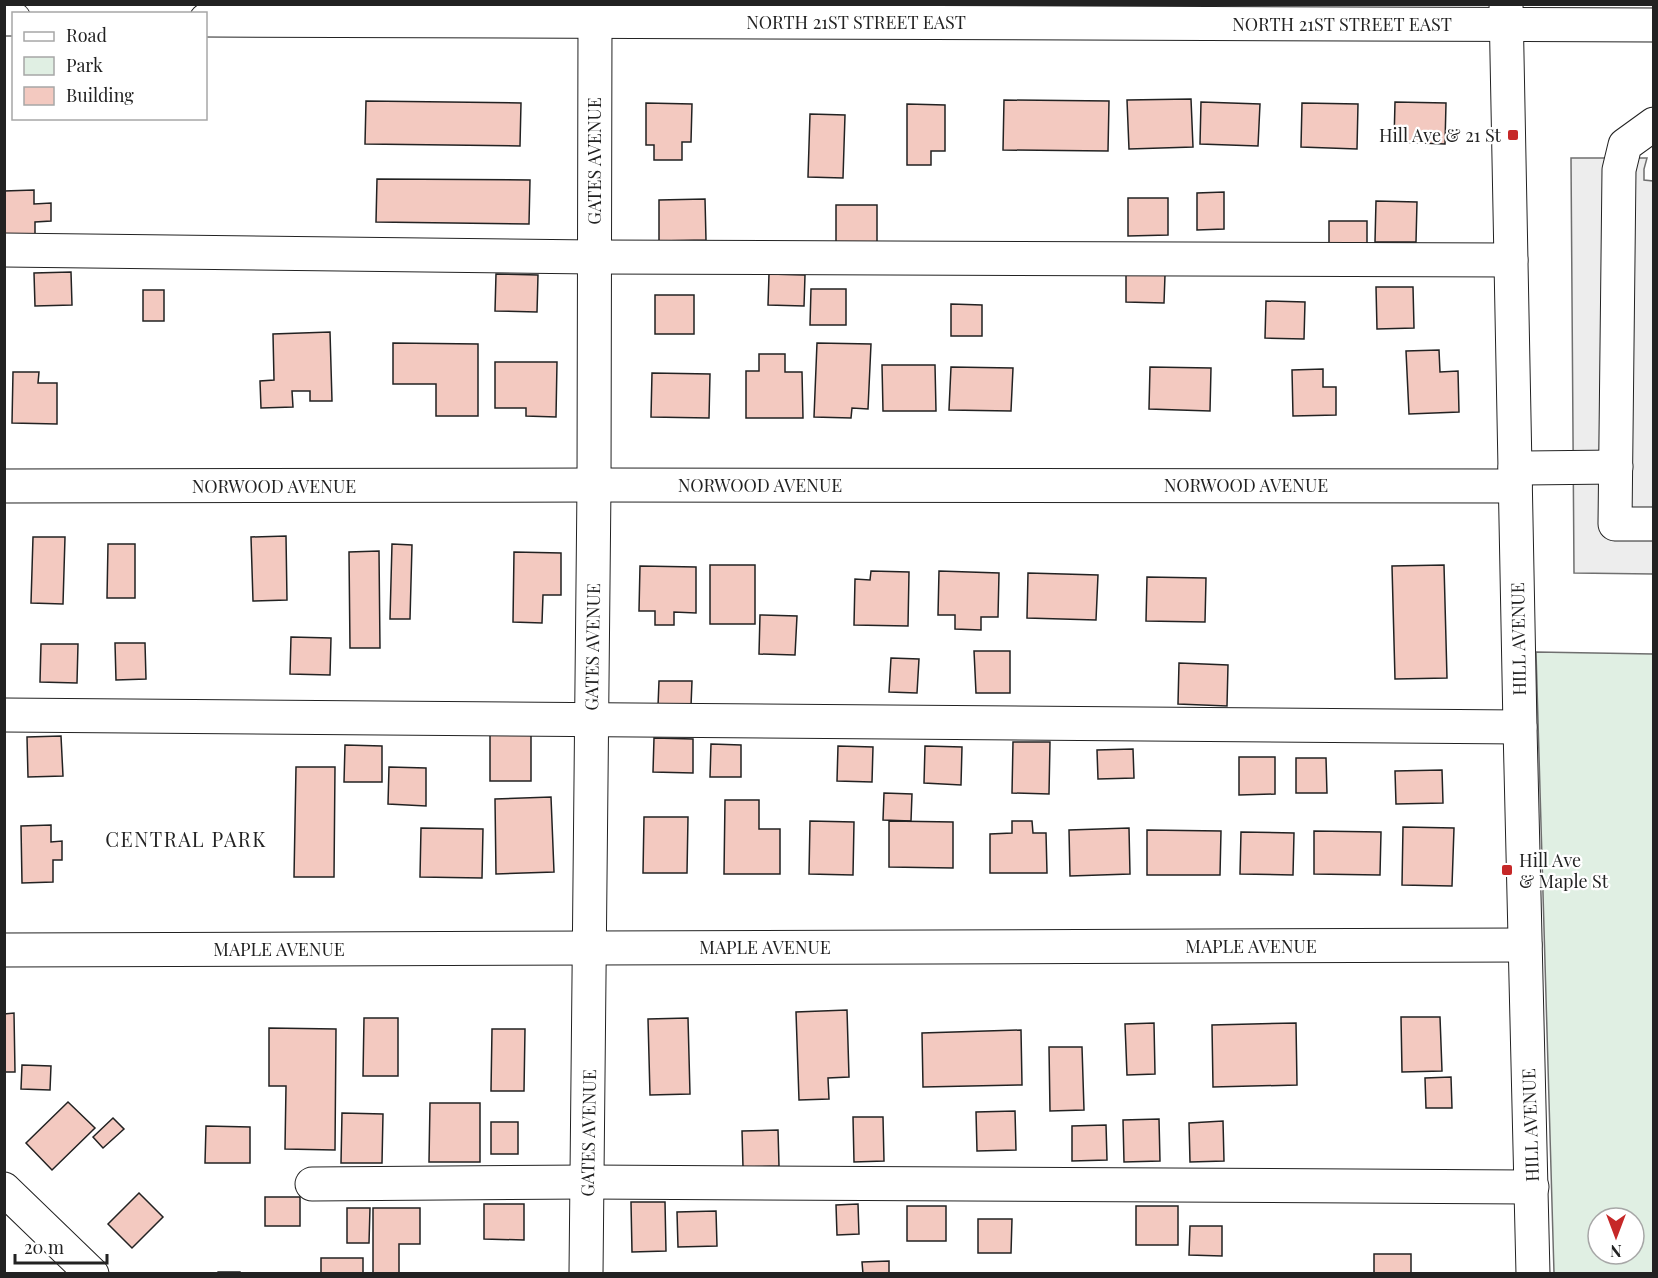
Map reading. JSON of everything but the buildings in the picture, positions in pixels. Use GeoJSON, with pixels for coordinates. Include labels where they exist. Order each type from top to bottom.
{"type":"FeatureCollection","features":[{"type":"Feature","properties":{"kind":"street","name":"NORTH 21ST STREET EAST"},"geometry":{"type":"LineString","coordinates":[[207,20],[595,21],[1506,14],[1653,25]]}},
{"type":"Feature","properties":{"kind":"street","name":"HILL AVENUE"},"geometry":{"type":"LineString","coordinates":[[1506,14],[1533,1274]]}},
{"type":"Feature","properties":{"kind":"street","name":"GATES AVENUE"},"geometry":{"type":"LineString","coordinates":[[586,1274],[594,485],[595,21]]}},
{"type":"Feature","properties":{"kind":"street"},"geometry":{"type":"LineString","coordinates":[[1653,124],[1625,145],[1619,170],[1615,524],[1653,524]]}},
{"type":"Feature","properties":{"kind":"street"},"geometry":{"type":"LineString","coordinates":[[4,250],[594,257],[1511,260]]}},
{"type":"Feature","properties":{"kind":"street","name":"NORWOOD AVENUE"},"geometry":{"type":"LineString","coordinates":[[4,486],[594,485],[1515,477],[1616,467]]}},
{"type":"Feature","properties":{"kind":"street"},"geometry":{"type":"LineString","coordinates":[[4,715],[1520,727]]}},
{"type":"Feature","properties":{"kind":"street","name":"MAPLE AVENUE"},"geometry":{"type":"LineString","coordinates":[[4,950],[1525,945]]}},
{"type":"Feature","properties":{"kind":"street"},"geometry":{"type":"LineString","coordinates":[[312,1184],[587,1182],[1532,1186]]}},
{"type":"Feature","properties":{"kind":"street"},"geometry":{"type":"LineString","coordinates":[[4,1188],[92,1274]]}},
{"type":"Feature","properties":{"kind":"green space"},"geometry":{"type":"Polygon","coordinates":[[[1536,652],[1653,654],[1653,1273],[1554,1273],[1536,652]]]}},
{"type":"Feature","properties":{"kind":"shaded area"},"geometry":{"type":"Polygon","coordinates":[[[1571,158],[1647,158],[1644,180],[1653,181],[1653,574],[1574,573],[1571,158]]]}},
{"type":"Feature","properties":{"kind":"place","name":"Hill Ave & 21 St"},"geometry":{"type":"Point","coordinates":[1513,135]}},
{"type":"Feature","properties":{"kind":"place","name":"Hill Ave & Maple St"},"geometry":{"type":"Point","coordinates":[1507,870]}},
{"type":"Feature","properties":{"kind":"district","name":"CENTRAL PARK"},"geometry":{"type":"Point","coordinates":[186,838]}}]}
